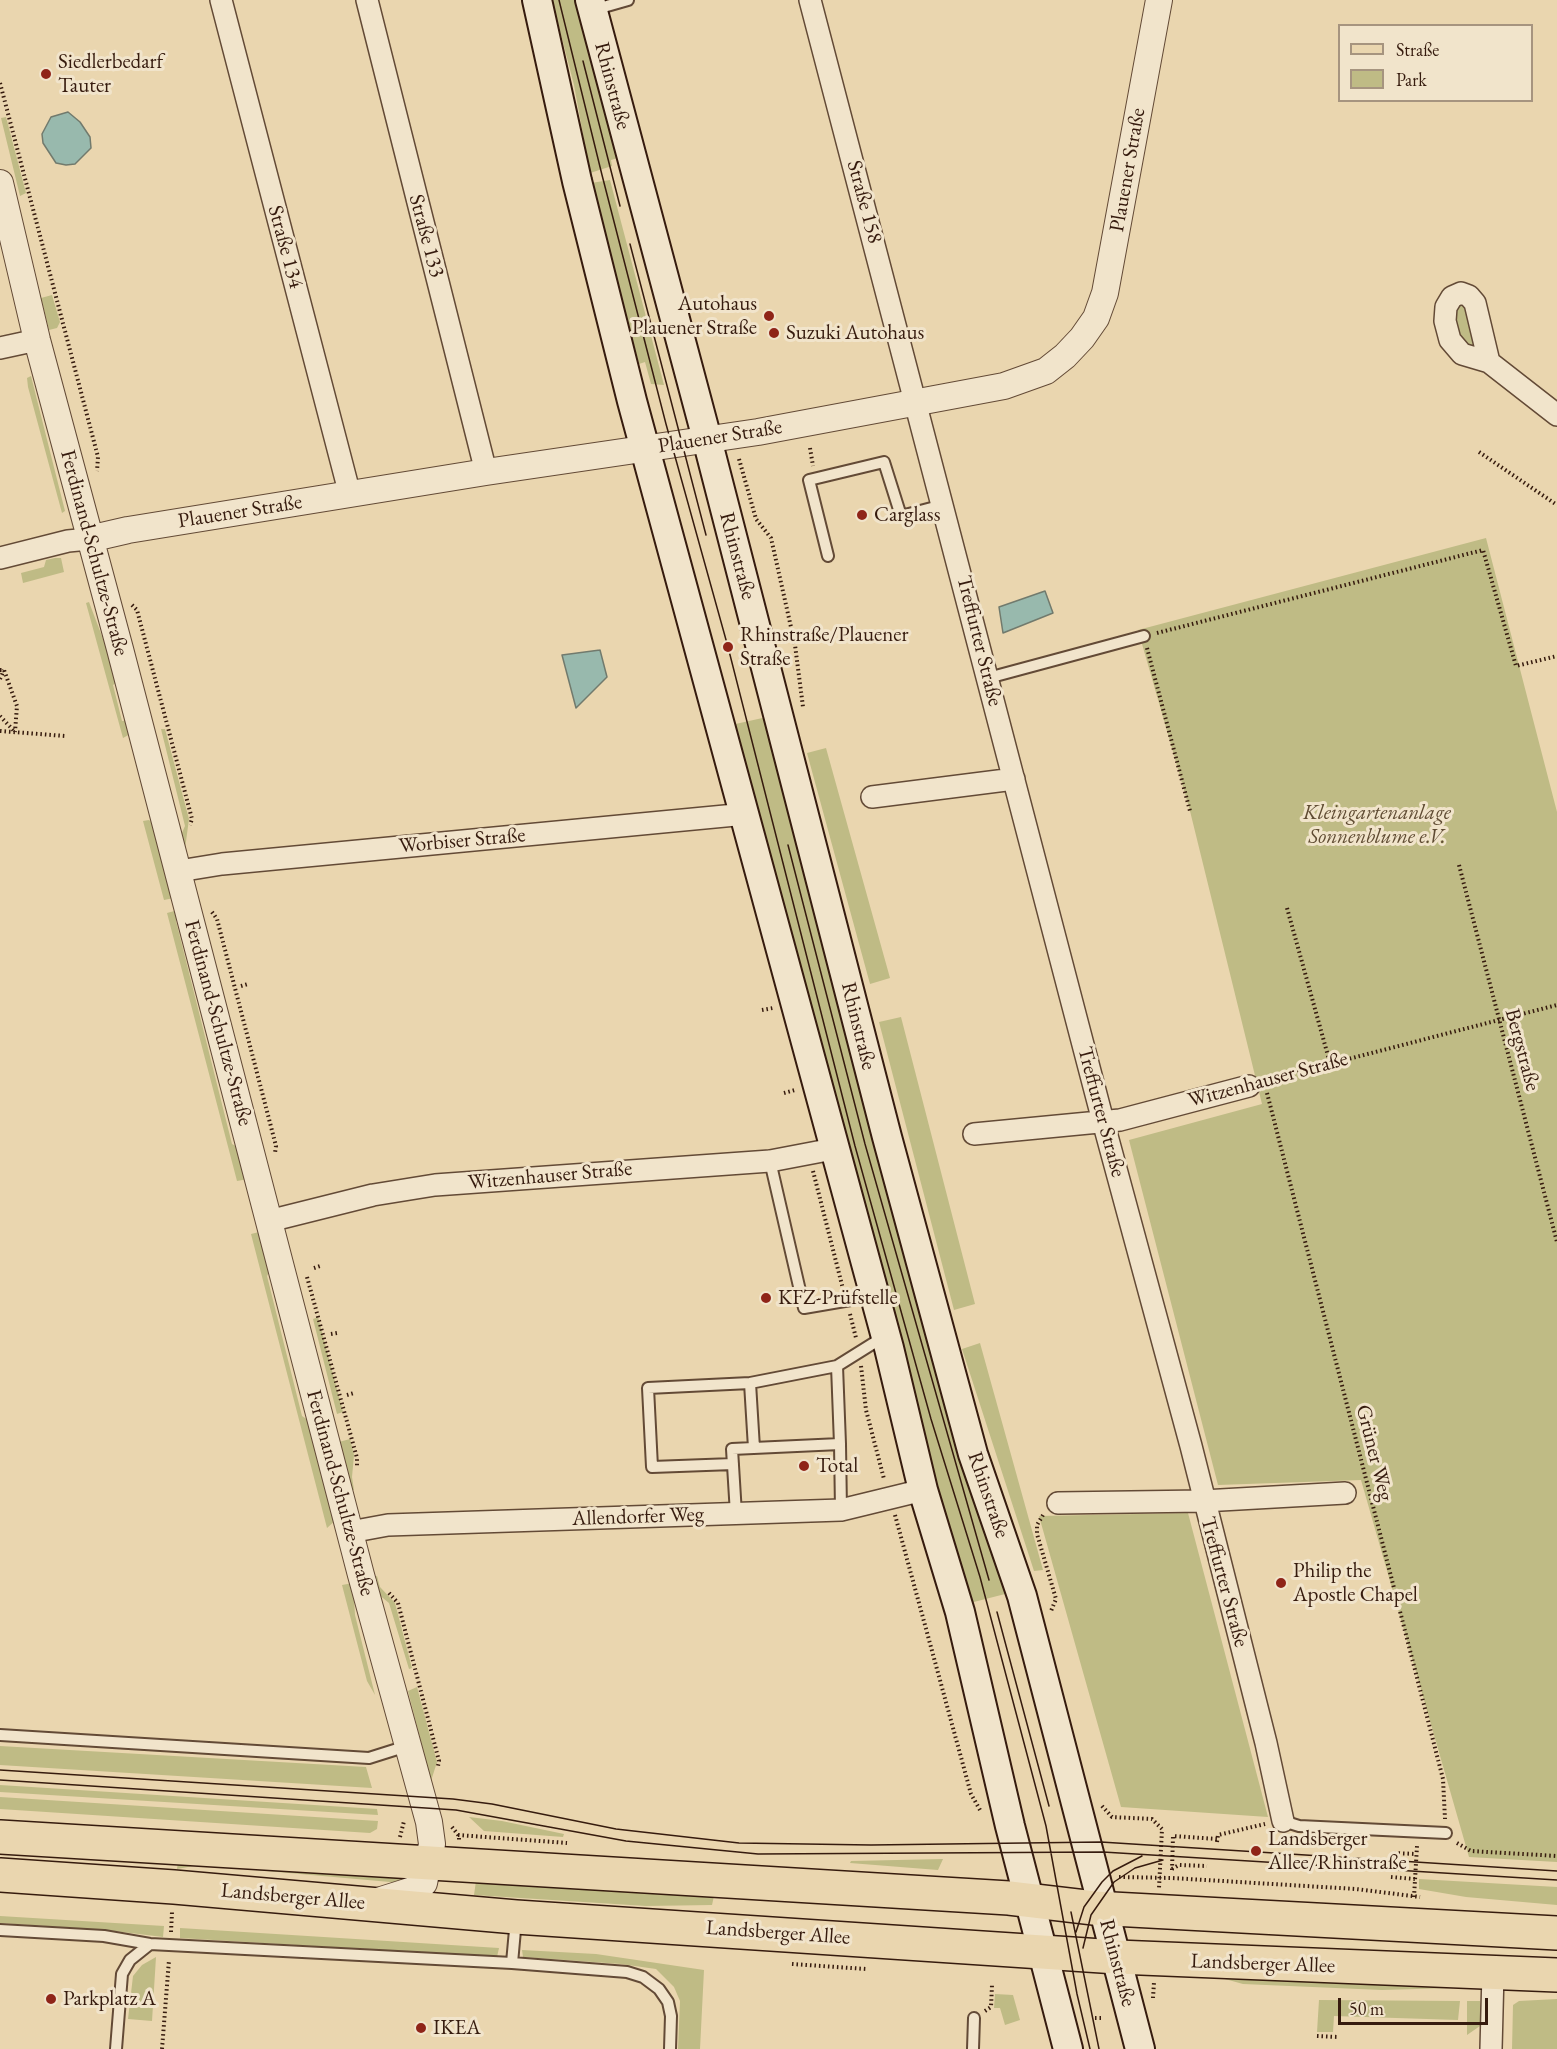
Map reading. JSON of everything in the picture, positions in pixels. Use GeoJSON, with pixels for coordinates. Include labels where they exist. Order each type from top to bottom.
{"type":"FeatureCollection","features":[{"type":"Feature","properties":{"kind":"main road"},"geometry":{"type":"LineString","coordinates":[[537,0],[577,181],[646,449],[885,1336],[923,1490],[960,1612],[1068,2049]]}},
{"type":"Feature","properties":{"kind":"main road","name":"Rhinstraße"},"geometry":{"type":"LineString","coordinates":[[591,5],[707,439],[890,1149],[973,1454],[1022,1596],[1140,2049]]}},
{"type":"Feature","properties":{"kind":"main road","name":"Landsberger Allee"},"geometry":{"type":"LineString","coordinates":[[0,1837],[430,1862],[1031,1902],[1103,1909],[1557,1933]]}},
{"type":"Feature","properties":{"kind":"main road","name":"Landsberger Allee"},"geometry":{"type":"LineString","coordinates":[[0,1875],[516,1917],[1116,1957],[1557,1975]]}},
{"type":"Feature","properties":{"kind":"street","name":"Straße 134"},"geometry":{"type":"LineString","coordinates":[[221,0],[350,495]]}},
{"type":"Feature","properties":{"kind":"street","name":"Straße 133"},"geometry":{"type":"LineString","coordinates":[[366,0],[486,472]]}},
{"type":"Feature","properties":{"kind":"street","name":"Straße 158"},"geometry":{"type":"LineString","coordinates":[[810,0],[917,403]]}},
{"type":"Feature","properties":{"kind":"street","name":"Plauener Straße"},"geometry":{"type":"LineString","coordinates":[[0,558],[68,541],[123,531],[486,472],[646,449],[917,403],[1004,386],[1046,371],[1065,356],[1096,318],[1105,293],[1159,0]]}},
{"type":"Feature","properties":{"kind":"street","name":"Ferdinand-Schultze-Straße"},"geometry":{"type":"LineString","coordinates":[[0,183],[37,340],[89,539],[179,871],[350,1532],[429,1822],[432,1844],[430,1862]]}},
{"type":"Feature","properties":{"kind":"street"},"geometry":{"type":"LineString","coordinates":[[0,348],[37,340]]}},
{"type":"Feature","properties":{"kind":"street"},"geometry":{"type":"LineString","coordinates":[[1489,362],[1557,415]]}},
{"type":"Feature","properties":{"kind":"street","name":"Treffurter Straße"},"geometry":{"type":"LineString","coordinates":[[917,403],[1103,1120],[1191,1446],[1203,1501],[1266,1743],[1283,1821]]}},
{"type":"Feature","properties":{"kind":"street"},"geometry":{"type":"LineString","coordinates":[[872,797],[1014,779]]}},
{"type":"Feature","properties":{"kind":"street","name":"Worbiser Straße"},"geometry":{"type":"LineString","coordinates":[[179,871],[222,864],[746,814]]}},
{"type":"Feature","properties":{"kind":"street","name":"Witzenhauser Straße"},"geometry":{"type":"LineString","coordinates":[[974,1134],[1120,1120],[1256,1084]]}},
{"type":"Feature","properties":{"kind":"street","name":"Witzenhauser Straße"},"geometry":{"type":"LineString","coordinates":[[270,1221],[362,1198],[435,1185],[770,1161],[833,1149]]}},
{"type":"Feature","properties":{"kind":"street","name":"Allendorfer Weg"},"geometry":{"type":"LineString","coordinates":[[350,1532],[388,1525],[841,1510],[923,1490]]}},
{"type":"Feature","properties":{"kind":"street"},"geometry":{"type":"LineString","coordinates":[[1058,1503],[1203,1501],[1345,1493]]}},
{"type":"Feature","properties":{"kind":"street"},"geometry":{"type":"LineString","coordinates":[[369,1904],[416,1889],[424,1882],[430,1862]]}},
{"type":"Feature","properties":{"kind":"street"},"geometry":{"type":"LineString","coordinates":[[1491,2049],[1493,1973]]}},
{"type":"Feature","properties":{"kind":"lane"},"geometry":{"type":"LineString","coordinates":[[591,5],[628,0]]}},
{"type":"Feature","properties":{"kind":"lane"},"geometry":{"type":"LineString","coordinates":[[828,556],[809,480],[884,462],[901,516],[943,505]]}},
{"type":"Feature","properties":{"kind":"lane"},"geometry":{"type":"LineString","coordinates":[[988,678],[1144,636]]}},
{"type":"Feature","properties":{"kind":"lane"},"geometry":{"type":"LineString","coordinates":[[770,1161],[804,1308],[874,1296]]}},
{"type":"Feature","properties":{"kind":"lane"},"geometry":{"type":"LineString","coordinates":[[733,1464],[652,1467],[648,1388],[750,1383],[837,1366],[885,1336]]}},
{"type":"Feature","properties":{"kind":"lane"},"geometry":{"type":"LineString","coordinates":[[837,1366],[841,1510]]}},
{"type":"Feature","properties":{"kind":"lane"},"geometry":{"type":"LineString","coordinates":[[750,1383],[754,1448]]}},
{"type":"Feature","properties":{"kind":"lane"},"geometry":{"type":"LineString","coordinates":[[736,1514],[732,1449],[840,1444]]}},
{"type":"Feature","properties":{"kind":"lane"},"geometry":{"type":"LineString","coordinates":[[0,1735],[369,1758],[407,1746]]}},
{"type":"Feature","properties":{"kind":"lane"},"geometry":{"type":"LineString","coordinates":[[1283,1821],[1299,1826],[1446,1833]]}},
{"type":"Feature","properties":{"kind":"lane"},"geometry":{"type":"LineString","coordinates":[[512,1963],[516,1917]]}},
{"type":"Feature","properties":{"kind":"lane"},"geometry":{"type":"LineString","coordinates":[[0,1930],[104,1936],[150,1944],[512,1963],[627,1972],[643,1977],[659,1989],[668,2002],[671,2016],[670,2049]]}},
{"type":"Feature","properties":{"kind":"lane"},"geometry":{"type":"LineString","coordinates":[[116,2049],[122,1974],[130,1960],[150,1944]]}},
{"type":"Feature","properties":{"kind":"lane"},"geometry":{"type":"LineString","coordinates":[[973,2049],[974,2018]]}},
{"type":"Feature","properties":{"kind":"path"},"geometry":{"type":"LineString","coordinates":[[810,448],[813,466]]}},
{"type":"Feature","properties":{"kind":"path"},"geometry":{"type":"LineString","coordinates":[[1479,452],[1557,505]]}},
{"type":"Feature","properties":{"kind":"path"},"geometry":{"type":"LineString","coordinates":[[751,498],[756,519],[771,538],[795,645],[803,712]]}},
{"type":"Feature","properties":{"kind":"path"},"geometry":{"type":"LineString","coordinates":[[1190,811],[1144,636],[1483,550],[1515,666],[1557,656]]}},
{"type":"Feature","properties":{"kind":"path"},"geometry":{"type":"LineString","coordinates":[[0,679],[2,670]]}},
{"type":"Feature","properties":{"kind":"path"},"geometry":{"type":"LineString","coordinates":[[2,670],[17,706],[15,732]]}},
{"type":"Feature","properties":{"kind":"path"},"geometry":{"type":"LineString","coordinates":[[0,717],[15,732]]}},
{"type":"Feature","properties":{"kind":"path"},"geometry":{"type":"LineString","coordinates":[[0,731],[65,736]]}},
{"type":"Feature","properties":{"kind":"path","name":"Bergstraße"},"geometry":{"type":"LineString","coordinates":[[1459,865],[1557,1242]]}},
{"type":"Feature","properties":{"kind":"path"},"geometry":{"type":"LineString","coordinates":[[1287,908],[1330,1063]]}},
{"type":"Feature","properties":{"kind":"path"},"geometry":{"type":"LineString","coordinates":[[241,986],[248,984]]}},
{"type":"Feature","properties":{"kind":"path","name":"Witzenhauser Straße"},"geometry":{"type":"LineString","coordinates":[[1256,1084],[1557,1005]]}},
{"type":"Feature","properties":{"kind":"path"},"geometry":{"type":"LineString","coordinates":[[762,1010],[777,1007]]}},
{"type":"Feature","properties":{"kind":"path","name":"Grüner Weg"},"geometry":{"type":"LineString","coordinates":[[1256,1084],[1443,1779],[1446,1833]]}},
{"type":"Feature","properties":{"kind":"path"},"geometry":{"type":"LineString","coordinates":[[784,1093],[797,1090]]}},
{"type":"Feature","properties":{"kind":"path"},"geometry":{"type":"LineString","coordinates":[[314,1268],[320,1266]]}},
{"type":"Feature","properties":{"kind":"path"},"geometry":{"type":"LineString","coordinates":[[331,1334],[337,1333]]}},
{"type":"Feature","properties":{"kind":"path"},"geometry":{"type":"LineString","coordinates":[[347,1395],[354,1393]]}},
{"type":"Feature","properties":{"kind":"path"},"geometry":{"type":"LineString","coordinates":[[890,1499],[906,1546],[971,1794]]}},
{"type":"Feature","properties":{"kind":"path"},"geometry":{"type":"LineString","coordinates":[[1050,1611],[1056,1599],[1039,1545],[1037,1526],[1044,1514],[1058,1503]]}},
{"type":"Feature","properties":{"kind":"path"},"geometry":{"type":"LineString","coordinates":[[1101,1806],[1112,1816],[1152,1819],[1162,1829],[1159,1878]]}},
{"type":"Feature","properties":{"kind":"path"},"geometry":{"type":"LineString","coordinates":[[1207,1866],[1179,1865],[1172,1870],[1173,1836],[1217,1840],[1218,1835],[1239,1828],[1283,1821]]}},
{"type":"Feature","properties":{"kind":"path"},"geometry":{"type":"LineString","coordinates":[[1446,1833],[1461,1848],[1471,1851],[1557,1856]]}},
{"type":"Feature","properties":{"kind":"path"},"geometry":{"type":"LineString","coordinates":[[471,1836],[562,1842]]}},
{"type":"Feature","properties":{"kind":"path"},"geometry":{"type":"LineString","coordinates":[[1172,1878],[1356,1889],[1414,1897],[1416,1854],[1394,1853]]}},
{"type":"Feature","properties":{"kind":"path"},"geometry":{"type":"LineString","coordinates":[[1391,1877],[1415,1879]]}},
{"type":"Feature","properties":{"kind":"path"},"geometry":{"type":"LineString","coordinates":[[162,2049],[172,1921]]}},
{"type":"Feature","properties":{"kind":"path"},"geometry":{"type":"LineString","coordinates":[[974,2018],[991,2007],[992,1985]]}},
{"type":"Feature","properties":{"kind":"path"},"geometry":{"type":"LineString","coordinates":[[1095,2018],[1104,2018]]}},
{"type":"Feature","properties":{"kind":"path"},"geometry":{"type":"LineString","coordinates":[[1317,2036],[1338,2037]]}},
{"type":"Feature","properties":{"kind":"green space"},"geometry":{"type":"Polygon","coordinates":[[[552,0],[577,0],[621,157],[611,160],[612,166],[590,173],[574,85],[552,0]]]}},
{"type":"Feature","properties":{"kind":"green space"},"geometry":{"type":"Polygon","coordinates":[[[6,117],[26,193],[20,196],[1,118],[6,117]]]}},
{"type":"Feature","properties":{"kind":"green space"},"geometry":{"type":"Polygon","coordinates":[[[610,180],[664,385],[651,384],[645,362],[639,364],[591,183],[610,180]]]}},
{"type":"Feature","properties":{"kind":"green space"},"geometry":{"type":"Polygon","coordinates":[[[52,295],[60,322],[57,328],[49,330],[41,298],[52,295]]]}},
{"type":"Feature","properties":{"kind":"green space"},"geometry":{"type":"Polygon","coordinates":[[[1459,304],[1467,305],[1475,346],[1471,349],[1456,336],[1455,313],[1459,304]]]}},
{"type":"Feature","properties":{"kind":"green space"},"geometry":{"type":"Polygon","coordinates":[[[31,376],[65,511],[62,513],[28,387],[27,378],[31,376]]]}},
{"type":"Feature","properties":{"kind":"green space","name":"Kleingartenanlage Sonnenblume e.V."},"geometry":{"type":"Polygon","coordinates":[[[1486,538],[1557,812],[1557,1862],[1469,1857],[1361,1480],[1218,1485],[1129,1140],[1262,1104],[1190,811],[1138,630],[1486,538]]]}},
{"type":"Feature","properties":{"kind":"green space"},"geometry":{"type":"Polygon","coordinates":[[[61,558],[64,572],[23,583],[21,573],[44,567],[46,560],[61,558]]]}},
{"type":"Feature","properties":{"kind":"green space"},"geometry":{"type":"Polygon","coordinates":[[[89,602],[119,681],[113,685],[122,721],[129,720],[132,733],[123,738],[86,603],[89,602]]]}},
{"type":"Feature","properties":{"kind":"green space"},"geometry":{"type":"Polygon","coordinates":[[[767,717],[1009,1593],[966,1604],[731,725],[767,717]]]}},
{"type":"Feature","properties":{"kind":"green space"},"geometry":{"type":"Polygon","coordinates":[[[161,729],[165,729],[189,819],[185,849],[181,835],[185,826],[161,729]]]}},
{"type":"Feature","properties":{"kind":"green space"},"geometry":{"type":"Polygon","coordinates":[[[826,748],[890,978],[870,984],[807,753],[826,748]]]}},
{"type":"Feature","properties":{"kind":"green space"},"geometry":{"type":"Polygon","coordinates":[[[149,820],[156,826],[174,898],[164,900],[143,821],[149,820]]]}},
{"type":"Feature","properties":{"kind":"green space"},"geometry":{"type":"Polygon","coordinates":[[[178,910],[176,921],[232,1144],[241,1149],[248,1179],[237,1181],[167,913],[178,910]]]}},
{"type":"Feature","properties":{"kind":"green space"},"geometry":{"type":"Polygon","coordinates":[[[901,1017],[975,1304],[954,1310],[879,1022],[901,1017]]]}},
{"type":"Feature","properties":{"kind":"green space"},"geometry":{"type":"Polygon","coordinates":[[[263,1231],[271,1268],[267,1276],[302,1416],[311,1422],[337,1519],[327,1528],[251,1234],[263,1231]]]}},
{"type":"Feature","properties":{"kind":"green space"},"geometry":{"type":"Polygon","coordinates":[[[318,1317],[343,1412],[337,1414],[313,1319],[318,1317]]]}},
{"type":"Feature","properties":{"kind":"green space"},"geometry":{"type":"Polygon","coordinates":[[[980,1343],[1043,1570],[1034,1571],[962,1349],[980,1343]]]}},
{"type":"Feature","properties":{"kind":"green space"},"geometry":{"type":"Polygon","coordinates":[[[350,1439],[354,1455],[352,1477],[354,1490],[351,1490],[339,1442],[350,1439]]]}},
{"type":"Feature","properties":{"kind":"green space"},"geometry":{"type":"Polygon","coordinates":[[[1188,1513],[1268,1817],[1121,1807],[1039,1516],[1188,1513]]]}},
{"type":"Feature","properties":{"kind":"green space"},"geometry":{"type":"Polygon","coordinates":[[[377,1576],[380,1587],[395,1603],[412,1668],[409,1669],[389,1603],[378,1594],[374,1577],[377,1576]]]}},
{"type":"Feature","properties":{"kind":"green space"},"geometry":{"type":"Polygon","coordinates":[[[353,1583],[355,1615],[375,1695],[367,1681],[342,1585],[353,1583]]]}},
{"type":"Feature","properties":{"kind":"green space"},"geometry":{"type":"Polygon","coordinates":[[[417,1687],[437,1762],[431,1781],[408,1691],[417,1687]]]}},
{"type":"Feature","properties":{"kind":"green space"},"geometry":{"type":"Polygon","coordinates":[[[0,1746],[366,1767],[372,1788],[0,1765],[0,1746]]]}},
{"type":"Feature","properties":{"kind":"green space"},"geometry":{"type":"Polygon","coordinates":[[[0,1785],[377,1809],[378,1815],[0,1792],[0,1785]]]}},
{"type":"Feature","properties":{"kind":"green space"},"geometry":{"type":"Polygon","coordinates":[[[0,1797],[378,1821],[377,1829],[370,1833],[0,1809],[0,1797]]]}},
{"type":"Feature","properties":{"kind":"green space"},"geometry":{"type":"Polygon","coordinates":[[[469,1817],[502,1821],[564,1834],[563,1837],[484,1831],[469,1817]]]}},
{"type":"Feature","properties":{"kind":"green space"},"geometry":{"type":"Polygon","coordinates":[[[943,1859],[938,1870],[850,1863],[851,1861],[943,1859]]]}},
{"type":"Feature","properties":{"kind":"green space"},"geometry":{"type":"Polygon","coordinates":[[[178,1862],[410,1877],[404,1882],[390,1882],[199,1865],[177,1869],[178,1862]]]}},
{"type":"Feature","properties":{"kind":"green space"},"geometry":{"type":"Polygon","coordinates":[[[1419,1879],[1557,1887],[1557,1905],[1466,1897],[1419,1889],[1419,1879]]]}},
{"type":"Feature","properties":{"kind":"green space"},"geometry":{"type":"Polygon","coordinates":[[[476,1881],[714,1896],[712,1905],[646,1906],[474,1895],[476,1881]]]}},
{"type":"Feature","properties":{"kind":"green space"},"geometry":{"type":"Polygon","coordinates":[[[0,1916],[164,1926],[163,1937],[106,1930],[0,1923],[0,1916]]]}},
{"type":"Feature","properties":{"kind":"green space"},"geometry":{"type":"Polygon","coordinates":[[[180,1928],[499,1948],[497,1957],[180,1938],[180,1928]]]}},
{"type":"Feature","properties":{"kind":"green space"},"geometry":{"type":"Polygon","coordinates":[[[522,1950],[596,1954],[704,1970],[700,2049],[678,2049],[680,2001],[674,1987],[656,1969],[621,1964],[523,1957],[522,1950]]]}},
{"type":"Feature","properties":{"kind":"green space"},"geometry":{"type":"Polygon","coordinates":[[[156,1957],[152,2021],[128,2019],[133,1976],[142,1965],[156,1957]]]}},
{"type":"Feature","properties":{"kind":"green space"},"geometry":{"type":"Polygon","coordinates":[[[1224,1974],[1450,1985],[1451,1988],[1382,1990],[1243,1984],[1225,1979],[1224,1974]]]}},
{"type":"Feature","properties":{"kind":"green space"},"geometry":{"type":"Polygon","coordinates":[[[995,1994],[1013,1995],[1020,2020],[1005,2025],[1000,2008],[994,2008],[995,1994]]]}},
{"type":"Feature","properties":{"kind":"green space"},"geometry":{"type":"Polygon","coordinates":[[[1557,1999],[1557,2049],[1512,2049],[1513,2005],[1519,2001],[1557,1999]]]}},
{"type":"Feature","properties":{"kind":"green space"},"geometry":{"type":"Polygon","coordinates":[[[1319,2000],[1460,2001],[1458,2020],[1334,2016],[1333,2032],[1317,2032],[1319,2000]]]}},
{"type":"Feature","properties":{"kind":"green space"},"geometry":{"type":"Polygon","coordinates":[[[1467,2001],[1480,2001],[1482,2020],[1480,2026],[1467,2035],[1467,2001]]]}},
{"type":"Feature","properties":{"kind":"water"},"geometry":{"type":"Polygon","coordinates":[[[68,112],[80,122],[90,137],[91,148],[75,164],[66,165],[56,163],[43,143],[42,134],[51,117],[68,112]]]}},
{"type":"Feature","properties":{"kind":"water"},"geometry":{"type":"Polygon","coordinates":[[[1045,591],[1053,613],[1003,633],[999,607],[1045,591]]]}},
{"type":"Feature","properties":{"kind":"water"},"geometry":{"type":"Polygon","coordinates":[[[600,650],[607,677],[576,708],[562,655],[600,650]]]}},
{"type":"Feature","properties":{"kind":"tram line"},"geometry":{"type":"LineString","coordinates":[[559,0],[666,424],[728,647],[855,1146],[931,1419],[980,1577],[1046,1826],[1077,1994],[1090,2049]]}},
{"type":"Feature","properties":{"kind":"tram line"},"geometry":{"type":"LineString","coordinates":[[583,61],[620,206]]}},
{"type":"Feature","properties":{"kind":"tram line"},"geometry":{"type":"LineString","coordinates":[[630,244],[706,535]]}},
{"type":"Feature","properties":{"kind":"tram line"},"geometry":{"type":"LineString","coordinates":[[788,845],[865,1144],[989,1580]]}},
{"type":"Feature","properties":{"kind":"tram line"},"geometry":{"type":"LineString","coordinates":[[997,1612],[1049,1806]]}},
{"type":"Feature","properties":{"kind":"tram line"},"geometry":{"type":"LineString","coordinates":[[0,1770],[453,1799],[492,1804],[616,1829],[739,1843],[871,1845],[1101,1842],[1557,1871]]}},
{"type":"Feature","properties":{"kind":"tram line"},"geometry":{"type":"LineString","coordinates":[[0,1780],[456,1810],[626,1841],[758,1854],[1103,1852],[1557,1880]]}},
{"type":"Feature","properties":{"kind":"tram line"},"geometry":{"type":"LineString","coordinates":[[1076,1932],[1084,1907],[1102,1882],[1113,1871],[1142,1856]]}},
{"type":"Feature","properties":{"kind":"tram line"},"geometry":{"type":"LineString","coordinates":[[1083,1948],[1091,1915],[1114,1882],[1135,1868],[1163,1860]]}},
{"type":"Feature","properties":{"kind":"tram line"},"geometry":{"type":"LineString","coordinates":[[1071,1912],[1099,2049]]}},
{"type":"Feature","properties":{"kind":"place","name":"Siedlerbedarf Tauter"},"geometry":{"type":"Point","coordinates":[46,74]}},
{"type":"Feature","properties":{"kind":"place","name":"Autohaus Plauener Straße"},"geometry":{"type":"Point","coordinates":[769,316]}},
{"type":"Feature","properties":{"kind":"place","name":"Suzuki Autohaus"},"geometry":{"type":"Point","coordinates":[774,333]}},
{"type":"Feature","properties":{"kind":"place","name":"Carglass"},"geometry":{"type":"Point","coordinates":[862,515]}},
{"type":"Feature","properties":{"kind":"place","name":"Rhinstraße/Plauener Straße"},"geometry":{"type":"Point","coordinates":[728,647]}},
{"type":"Feature","properties":{"kind":"place","name":"KFZ-Prüfstelle"},"geometry":{"type":"Point","coordinates":[766,1298]}},
{"type":"Feature","properties":{"kind":"place","name":"Total"},"geometry":{"type":"Point","coordinates":[804,1466]}},
{"type":"Feature","properties":{"kind":"place","name":"Philip the Apostle Chapel"},"geometry":{"type":"Point","coordinates":[1281,1583]}},
{"type":"Feature","properties":{"kind":"place","name":"Landsberger Allee/Rhinstraße"},"geometry":{"type":"Point","coordinates":[1256,1851]}},
{"type":"Feature","properties":{"kind":"place","name":"Parkplatz A"},"geometry":{"type":"Point","coordinates":[51,1999]}},
{"type":"Feature","properties":{"kind":"place","name":"IKEA"},"geometry":{"type":"Point","coordinates":[421,2028]}}]}
